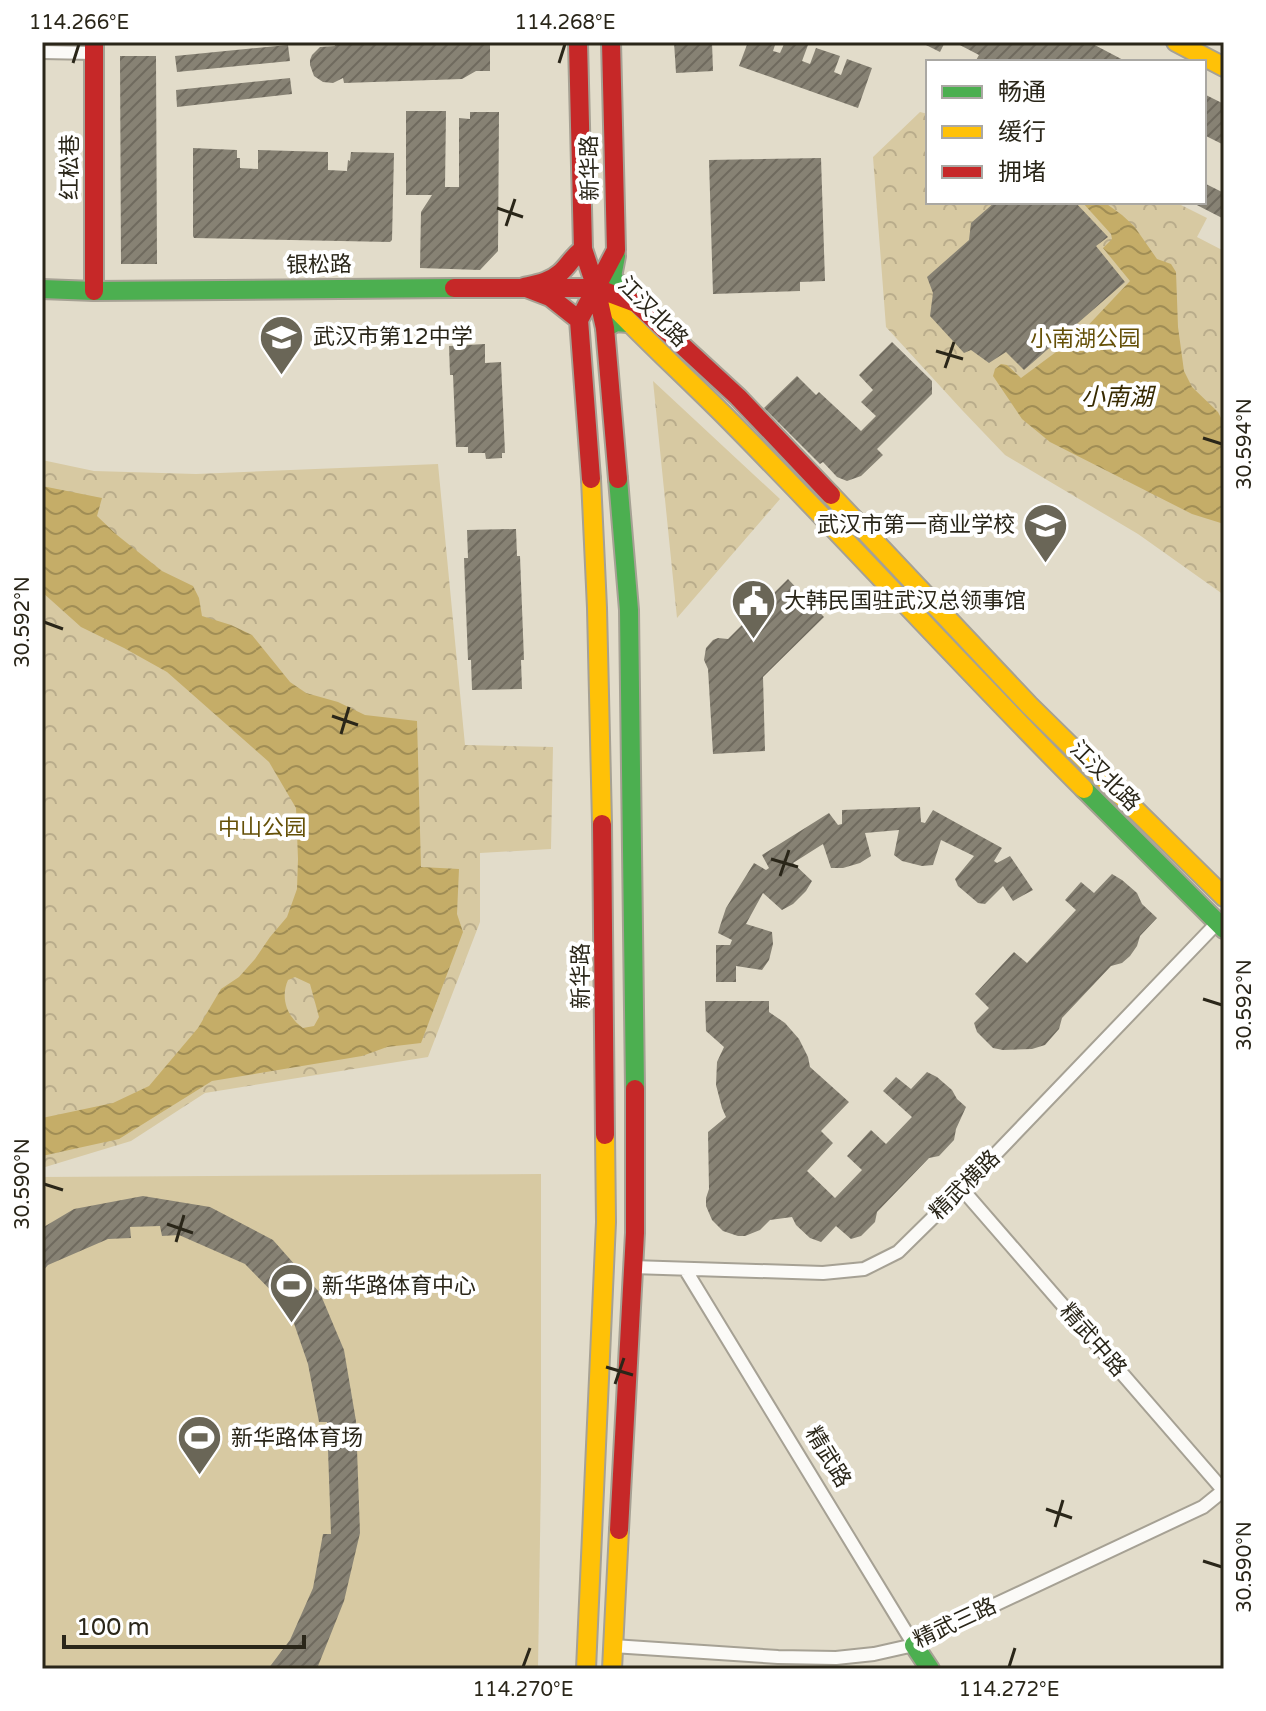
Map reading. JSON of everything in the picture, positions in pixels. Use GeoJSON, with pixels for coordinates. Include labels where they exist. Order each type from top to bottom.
{"type":"FeatureCollection","features":[{"type":"Feature","properties":{"kind":"main road","name":"新华路"},"geometry":{"type":"LineString","coordinates":[[578,42],[583,249],[605,328],[629,610],[635,1233],[612,1669]]}},
{"type":"Feature","properties":{"kind":"main road","name":"新华路"},"geometry":{"type":"LineString","coordinates":[[586,1669],[606,1222],[606,1145],[597,608],[579,320],[616,250],[611,42]]}},
{"type":"Feature","properties":{"kind":"main road"},"geometry":{"type":"LineString","coordinates":[[1176,42],[1224,67]]}},
{"type":"Feature","properties":{"kind":"main road","name":"红松巷"},"geometry":{"type":"LineString","coordinates":[[94,48],[94,291]]}},
{"type":"Feature","properties":{"kind":"main road"},"geometry":{"type":"LineString","coordinates":[[524,287],[554,277],[563,270],[569,257],[583,249]]}},
{"type":"Feature","properties":{"kind":"main road"},"geometry":{"type":"LineString","coordinates":[[616,250],[612,277],[636,303]]}},
{"type":"Feature","properties":{"kind":"main road"},"geometry":{"type":"LineString","coordinates":[[524,287],[550,297],[579,320]]}},
{"type":"Feature","properties":{"kind":"main road","name":"银松路"},"geometry":{"type":"LineString","coordinates":[[42,289],[596,288]]}},
{"type":"Feature","properties":{"kind":"main road","name":"江汉北路"},"geometry":{"type":"LineString","coordinates":[[596,288],[636,303],[738,397],[1029,705],[1224,897]]}},
{"type":"Feature","properties":{"kind":"main road","name":"江汉北路"},"geometry":{"type":"LineString","coordinates":[[596,288],[722,413],[1014,719],[1221,925]]}},
{"type":"Feature","properties":{"kind":"main road"},"geometry":{"type":"LineString","coordinates":[[605,328],[616,322],[628,323]]}},
{"type":"Feature","properties":{"kind":"main road","name":"精武路"},"geometry":{"type":"LineString","coordinates":[[914,1645],[930,1669]]}},
{"type":"Feature","properties":{"kind":"street"},"geometry":{"type":"LineString","coordinates":[[42,52],[94,48]]}},
{"type":"Feature","properties":{"kind":"street","name":"精武横路"},"geometry":{"type":"LineString","coordinates":[[632,1267],[823,1273],[864,1269],[898,1252],[1221,925]]}},
{"type":"Feature","properties":{"kind":"street","name":"精武中路"},"geometry":{"type":"LineString","coordinates":[[962,1189],[1224,1490]]}},
{"type":"Feature","properties":{"kind":"street","name":"精武路"},"geometry":{"type":"LineString","coordinates":[[685,1269],[914,1645]]}},
{"type":"Feature","properties":{"kind":"street","name":"精武三路"},"geometry":{"type":"LineString","coordinates":[[613,1646],[836,1658],[914,1645],[1203,1507],[1224,1490]]}},
{"type":"Feature","properties":{"kind":"green space","name":"小南湖公园"},"geometry":{"type":"Polygon","coordinates":[[[920,112],[926,114],[926,204],[1179,204],[1207,218],[1197,237],[1224,251],[1224,595],[1138,534],[1005,455],[886,327],[873,157],[920,112]]]}},
{"type":"Feature","properties":{"kind":"green space"},"geometry":{"type":"Polygon","coordinates":[[[653,381],[780,499],[677,618],[653,381]]]}},
{"type":"Feature","properties":{"kind":"green space","name":"中山公园"},"geometry":{"type":"Polygon","coordinates":[[[42,460],[94,471],[196,474],[438,464],[465,745],[553,747],[551,849],[480,853],[480,922],[428,1057],[205,1093],[131,1141],[42,1168],[42,460]]]}},
{"type":"Feature","properties":{"kind":"green space","name":"新华路体育中心"},"geometry":{"type":"Polygon","coordinates":[[[541,1174],[538,1669],[42,1669],[42,1177],[541,1174]]]}},
{"type":"Feature","properties":{"kind":"water","name":"小南湖"},"geometry":{"type":"Polygon","coordinates":[[[1084,204],[1107,204],[1122,215],[1134,226],[1157,259],[1171,264],[1176,272],[1178,327],[1184,371],[1192,387],[1218,412],[1224,424],[1224,524],[1192,514],[1050,442],[1022,419],[993,376],[1001,364],[1007,365],[1021,378],[1079,335],[1130,281],[1103,248],[1112,239],[1084,204]]]}},
{"type":"Feature","properties":{"kind":"water"},"geometry":{"type":"Polygon","coordinates":[[[42,486],[102,498],[97,516],[162,571],[193,586],[202,616],[252,635],[290,682],[306,693],[338,702],[365,715],[417,721],[421,867],[459,869],[457,914],[463,932],[421,1043],[212,1081],[119,1139],[42,1156],[42,1118],[113,1103],[149,1086],[198,1028],[221,989],[239,977],[287,917],[297,889],[298,859],[296,808],[269,762],[167,672],[81,627],[42,592],[42,486]],[[295,977],[288,980],[286,987],[286,1007],[303,1028],[314,1026],[319,1017],[310,984],[295,977]]]}},
{"type":"Feature","properties":{"kind":"building"},"geometry":{"type":"Polygon","coordinates":[[[334,42],[490,42],[490,71],[476,71],[462,79],[344,83],[343,78],[333,83],[323,82],[314,76],[310,60],[320,47],[335,46],[334,42]]]}},
{"type":"Feature","properties":{"kind":"building"},"geometry":{"type":"Polygon","coordinates":[[[674,42],[712,42],[713,71],[676,73],[674,42]]]}},
{"type":"Feature","properties":{"kind":"building"},"geometry":{"type":"Polygon","coordinates":[[[748,42],[776,42],[773,51],[780,53],[785,42],[800,42],[808,45],[802,61],[810,64],[816,48],[840,56],[834,72],[841,75],[847,59],[872,68],[858,108],[739,66],[748,42]]]}},
{"type":"Feature","properties":{"kind":"building"},"geometry":{"type":"Polygon","coordinates":[[[920,42],[945,42],[940,52],[920,42]]]}},
{"type":"Feature","properties":{"kind":"building"},"geometry":{"type":"Polygon","coordinates":[[[954,42],[1089,42],[1123,60],[976,60],[979,55],[954,42]]]}},
{"type":"Feature","properties":{"kind":"building"},"geometry":{"type":"Polygon","coordinates":[[[288,45],[290,61],[177,72],[175,56],[288,45]]]}},
{"type":"Feature","properties":{"kind":"building"},"geometry":{"type":"Polygon","coordinates":[[[120,56],[156,56],[157,264],[121,264],[120,56]]]}},
{"type":"Feature","properties":{"kind":"building"},"geometry":{"type":"Polygon","coordinates":[[[290,78],[292,94],[177,107],[176,90],[290,78]]]}},
{"type":"Feature","properties":{"kind":"building"},"geometry":{"type":"Polygon","coordinates":[[[1206,95],[1224,104],[1224,145],[1206,136],[1206,95]]]}},
{"type":"Feature","properties":{"kind":"building"},"geometry":{"type":"Polygon","coordinates":[[[406,111],[446,111],[445,187],[459,187],[459,118],[470,119],[470,112],[499,112],[498,251],[480,270],[420,268],[421,212],[432,195],[406,195],[406,111]]]}},
{"type":"Feature","properties":{"kind":"building"},"geometry":{"type":"Polygon","coordinates":[[[193,148],[237,150],[240,168],[258,169],[258,150],[328,152],[328,170],[347,171],[351,152],[394,153],[392,240],[194,238],[193,148]]]}},
{"type":"Feature","properties":{"kind":"building"},"geometry":{"type":"Polygon","coordinates":[[[821,158],[825,281],[800,282],[800,291],[713,294],[709,160],[821,158]]]}},
{"type":"Feature","properties":{"kind":"building"},"geometry":{"type":"Polygon","coordinates":[[[1206,184],[1224,193],[1224,219],[1195,204],[1206,204],[1206,184]]]}},
{"type":"Feature","properties":{"kind":"building"},"geometry":{"type":"Polygon","coordinates":[[[993,204],[1077,204],[1108,237],[1096,246],[1125,282],[1024,370],[1006,352],[989,363],[971,350],[964,353],[930,316],[933,293],[927,277],[969,240],[971,223],[993,204]]]}},
{"type":"Feature","properties":{"kind":"building"},"geometry":{"type":"Polygon","coordinates":[[[892,342],[932,381],[932,394],[877,449],[883,455],[861,476],[847,481],[837,477],[823,462],[820,464],[764,408],[797,376],[861,431],[876,416],[861,402],[873,390],[859,375],[892,342]]]}},
{"type":"Feature","properties":{"kind":"building"},"geometry":{"type":"Polygon","coordinates":[[[485,344],[485,363],[501,362],[505,453],[502,453],[502,458],[486,459],[485,453],[468,453],[468,447],[456,447],[449,346],[485,344]]]}},
{"type":"Feature","properties":{"kind":"building"},"geometry":{"type":"Polygon","coordinates":[[[516,529],[524,660],[521,660],[522,689],[472,690],[464,558],[468,558],[467,530],[516,529]]]}},
{"type":"Feature","properties":{"kind":"building"},"geometry":{"type":"Polygon","coordinates":[[[788,579],[824,617],[763,677],[765,751],[713,754],[708,669],[704,660],[706,648],[713,640],[728,639],[788,579]]]}},
{"type":"Feature","properties":{"kind":"building"},"geometry":{"type":"Polygon","coordinates":[[[920,807],[921,822],[925,823],[933,810],[1002,848],[994,861],[997,863],[1010,856],[1033,890],[1013,901],[1003,886],[985,904],[978,903],[958,886],[955,879],[974,856],[941,840],[933,865],[902,861],[894,855],[899,830],[865,833],[871,856],[843,868],[831,868],[823,844],[793,863],[812,881],[806,891],[782,910],[763,893],[746,924],[772,932],[769,960],[762,970],[736,966],[736,982],[716,982],[716,945],[730,945],[732,940],[718,933],[726,908],[754,863],[766,870],[769,868],[762,855],[829,813],[838,825],[842,824],[842,810],[920,807]]]}},
{"type":"Feature","properties":{"kind":"building"},"geometry":{"type":"Polygon","coordinates":[[[1112,874],[1137,893],[1142,904],[1157,918],[1140,936],[1130,956],[1122,963],[1111,966],[1062,1018],[1059,1029],[1045,1045],[1032,1049],[993,1048],[977,1032],[974,1023],[989,1008],[975,994],[1014,952],[1027,963],[1076,910],[1065,900],[1081,882],[1094,893],[1112,874]]]}},
{"type":"Feature","properties":{"kind":"building"},"geometry":{"type":"Polygon","coordinates":[[[705,1001],[769,1001],[769,1012],[785,1023],[799,1039],[810,1067],[849,1102],[821,1131],[833,1143],[807,1171],[835,1198],[862,1170],[847,1156],[871,1130],[886,1144],[912,1117],[883,1091],[896,1077],[911,1089],[927,1072],[952,1090],[966,1107],[954,1140],[939,1156],[929,1158],[877,1212],[875,1222],[861,1236],[851,1239],[836,1226],[821,1242],[810,1238],[792,1217],[770,1220],[760,1230],[745,1236],[723,1231],[712,1220],[706,1198],[709,1189],[708,1132],[726,1117],[716,1085],[717,1062],[724,1047],[706,1031],[705,1001]]]}},
{"type":"Feature","properties":{"kind":"building"},"geometry":{"type":"Polygon","coordinates":[[[143,1196],[210,1207],[273,1240],[320,1293],[344,1350],[356,1421],[360,1533],[344,1601],[315,1669],[268,1669],[290,1640],[313,1588],[323,1534],[331,1534],[327,1422],[319,1422],[308,1364],[289,1309],[245,1264],[179,1235],[162,1236],[160,1226],[130,1227],[131,1238],[108,1239],[48,1265],[42,1272],[42,1228],[74,1209],[143,1196]]]}},
{"type":"Feature","properties":{"kind":"traffic: fast"},"geometry":{"type":"LineString","coordinates":[[616,256],[612,277],[636,303]]}},
{"type":"Feature","properties":{"kind":"traffic: fast"},"geometry":{"type":"LineString","coordinates":[[42,289],[454,288]]}},
{"type":"Feature","properties":{"kind":"traffic: fast"},"geometry":{"type":"LineString","coordinates":[[605,328],[616,322],[628,323]]}},
{"type":"Feature","properties":{"kind":"traffic: fast"},"geometry":{"type":"LineString","coordinates":[[618,479],[629,610],[635,1089]]}},
{"type":"Feature","properties":{"kind":"traffic: fast"},"geometry":{"type":"LineString","coordinates":[[1084,789],[1224,929]]}},
{"type":"Feature","properties":{"kind":"traffic: fast"},"geometry":{"type":"LineString","coordinates":[[914,1645],[930,1669]]}},
{"type":"Feature","properties":{"kind":"traffic: slow"},"geometry":{"type":"LineString","coordinates":[[1176,42],[1224,67]]}},
{"type":"Feature","properties":{"kind":"traffic: slow"},"geometry":{"type":"LineString","coordinates":[[598,290],[769,460],[1084,789]]}},
{"type":"Feature","properties":{"kind":"traffic: slow"},"geometry":{"type":"LineString","coordinates":[[591,479],[602,824]]}},
{"type":"Feature","properties":{"kind":"traffic: slow"},"geometry":{"type":"LineString","coordinates":[[831,495],[1029,705],[1224,897]]}},
{"type":"Feature","properties":{"kind":"traffic: slow"},"geometry":{"type":"LineString","coordinates":[[586,1669],[606,1222],[605,1135]]}},
{"type":"Feature","properties":{"kind":"traffic: slow"},"geometry":{"type":"LineString","coordinates":[[612,1669],[619,1530]]}},
{"type":"Feature","properties":{"kind":"traffic: jam"},"geometry":{"type":"LineString","coordinates":[[94,42],[94,291]]}},
{"type":"Feature","properties":{"kind":"traffic: jam"},"geometry":{"type":"LineString","coordinates":[[578,42],[583,249],[596,288],[579,320],[591,479]]}},
{"type":"Feature","properties":{"kind":"traffic: jam"},"geometry":{"type":"LineString","coordinates":[[611,42],[616,250],[596,288],[605,328],[618,479]]}},
{"type":"Feature","properties":{"kind":"traffic: jam"},"geometry":{"type":"LineString","coordinates":[[579,320],[550,297],[524,287],[556,276],[583,249]]}},
{"type":"Feature","properties":{"kind":"traffic: jam"},"geometry":{"type":"LineString","coordinates":[[454,288],[596,288],[636,303],[738,397],[831,495]]}},
{"type":"Feature","properties":{"kind":"traffic: jam"},"geometry":{"type":"LineString","coordinates":[[602,824],[605,1135]]}},
{"type":"Feature","properties":{"kind":"traffic: jam"},"geometry":{"type":"LineString","coordinates":[[619,1530],[635,1233],[635,1089]]}},
{"type":"Feature","properties":{"kind":"place","name":"武汉市第12中学"},"geometry":{"type":"Point","coordinates":[282,376]}},
{"type":"Feature","properties":{"kind":"place","name":"武汉市第一商业学校"},"geometry":{"type":"Point","coordinates":[1046,564]}},
{"type":"Feature","properties":{"kind":"place","name":"大韩民国驻武汉总领事馆"},"geometry":{"type":"Point","coordinates":[753,640]}},
{"type":"Feature","properties":{"kind":"place","name":"新华路体育中心"},"geometry":{"type":"Point","coordinates":[291,1325]}},
{"type":"Feature","properties":{"kind":"place","name":"新华路体育场"},"geometry":{"type":"Point","coordinates":[200,1477]}}]}
